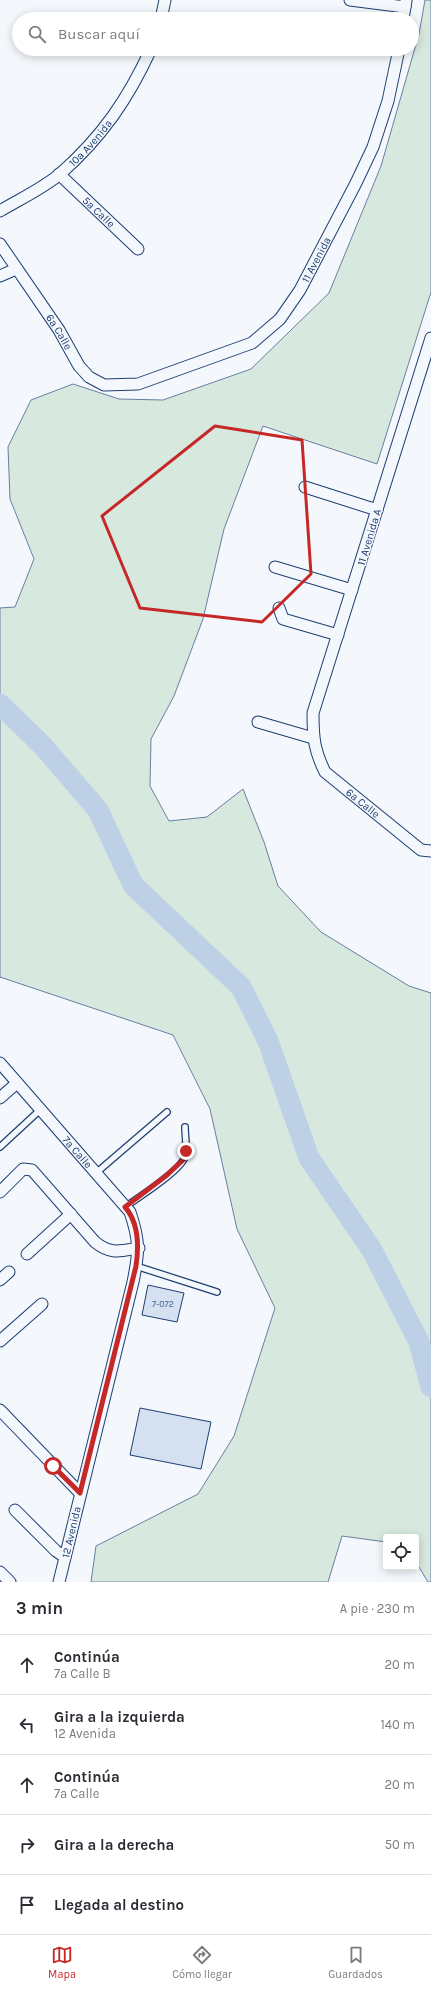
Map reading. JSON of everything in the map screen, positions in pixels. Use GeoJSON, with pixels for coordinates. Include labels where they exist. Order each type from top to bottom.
{"type":"FeatureCollection","features":[{"type":"Feature","properties":{"kind":"street"},"geometry":{"type":"LineString","coordinates":[[162,12],[165,0]]}},
{"type":"Feature","properties":{"kind":"street"},"geometry":{"type":"LineString","coordinates":[[350,0],[406,4]]}},
{"type":"Feature","properties":{"kind":"street","name":"10a Avenida"},"geometry":{"type":"LineString","coordinates":[[0,211],[44,185],[59,174],[100,135],[135,83],[148,56]]}},
{"type":"Feature","properties":{"kind":"street","name":"11 Avenida"},"geometry":{"type":"LineString","coordinates":[[138,384],[252,343],[280,319],[300,290],[331,234],[373,147],[388,101],[398,56]]}},
{"type":"Feature","properties":{"kind":"street","name":"5a Calle"},"geometry":{"type":"LineString","coordinates":[[59,174],[138,249]]}},
{"type":"Feature","properties":{"kind":"street","name":"6a Calle"},"geometry":{"type":"LineString","coordinates":[[0,244],[59,330],[79,366],[89,377],[104,385],[138,384]]}},
{"type":"Feature","properties":{"kind":"street"},"geometry":{"type":"LineString","coordinates":[[0,276],[16,268]]}},
{"type":"Feature","properties":{"kind":"street","name":"11 Avenida A"},"geometry":{"type":"LineString","coordinates":[[313,738],[314,713],[431,338]]}},
{"type":"Feature","properties":{"kind":"street"},"geometry":{"type":"LineString","coordinates":[[305,487],[377,510]]}},
{"type":"Feature","properties":{"kind":"street"},"geometry":{"type":"LineString","coordinates":[[275,567],[352,590]]}},
{"type":"Feature","properties":{"kind":"street"},"geometry":{"type":"LineString","coordinates":[[279,608],[283,619],[338,635]]}},
{"type":"Feature","properties":{"kind":"street"},"geometry":{"type":"LineString","coordinates":[[258,722],[313,738]]}},
{"type":"Feature","properties":{"kind":"street","name":"6a Calle"},"geometry":{"type":"LineString","coordinates":[[313,738],[317,757],[325,772],[421,850],[431,851]]}},
{"type":"Feature","properties":{"kind":"street","name":"7a Calle"},"geometry":{"type":"LineString","coordinates":[[0,1063],[130,1212],[139,1248]]}},
{"type":"Feature","properties":{"kind":"street"},"geometry":{"type":"LineString","coordinates":[[0,1098],[17,1083]]}},
{"type":"Feature","properties":{"kind":"street"},"geometry":{"type":"LineString","coordinates":[[0,1192],[23,1170],[32,1170],[104,1249],[119,1251],[139,1248]]}},
{"type":"Feature","properties":{"kind":"street"},"geometry":{"type":"LineString","coordinates":[[27,1254],[71,1214]]}},
{"type":"Feature","properties":{"kind":"street","name":"12 Avenida"},"geometry":{"type":"LineString","coordinates":[[59,1582],[136,1266],[139,1248]]}},
{"type":"Feature","properties":{"kind":"street"},"geometry":{"type":"LineString","coordinates":[[0,1280],[9,1272]]}},
{"type":"Feature","properties":{"kind":"street"},"geometry":{"type":"LineString","coordinates":[[0,1341],[42,1304]]}},
{"type":"Feature","properties":{"kind":"street"},"geometry":{"type":"LineString","coordinates":[[0,1410],[80,1493]]}},
{"type":"Feature","properties":{"kind":"street"},"geometry":{"type":"LineString","coordinates":[[15,1510],[56,1552],[65,1557]]}},
{"type":"Feature","properties":{"kind":"street"},"geometry":{"type":"LineString","coordinates":[[0,1572],[10,1582]]}},
{"type":"Feature","properties":{"kind":"lane"},"geometry":{"type":"LineString","coordinates":[[0,1147],[40,1110]]}},
{"type":"Feature","properties":{"kind":"lane"},"geometry":{"type":"LineString","coordinates":[[96,1173],[167,1112]]}},
{"type":"Feature","properties":{"kind":"lane"},"geometry":{"type":"LineString","coordinates":[[125,1207],[167,1175],[184,1159],[186,1151],[185,1127]]}},
{"type":"Feature","properties":{"kind":"lane"},"geometry":{"type":"LineString","coordinates":[[136,1266],[217,1292]]}},
{"type":"Feature","properties":{"kind":"highlighted area"},"geometry":{"type":"Polygon","coordinates":[[[215,426],[302,440],[311,574],[262,622],[140,608],[102,516],[215,426]]]}},
{"type":"Feature","properties":{"kind":"shaded area"},"geometry":{"type":"Polygon","coordinates":[[[425,0],[431,0],[431,292],[377,464],[263,426],[224,529],[203,619],[174,696],[151,739],[150,786],[169,821],[207,817],[243,789],[264,842],[278,886],[321,932],[409,986],[431,993],[431,1582],[428,1582],[419,1567],[419,1534],[383,1534],[383,1542],[342,1536],[328,1582],[91,1582],[96,1546],[198,1494],[234,1436],[275,1308],[237,1229],[210,1109],[173,1035],[0,977],[0,608],[15,607],[34,559],[10,499],[8,447],[31,400],[73,384],[119,399],[163,400],[251,369],[329,293],[381,166],[413,56],[419,56],[419,34],[425,0]]]}},
{"type":"Feature","properties":{"kind":"building"},"geometry":{"type":"Polygon","coordinates":[[[148,1285],[184,1293],[177,1322],[142,1315],[148,1285]]]}},
{"type":"Feature","properties":{"kind":"building"},"geometry":{"type":"Polygon","coordinates":[[[140,1408],[211,1422],[201,1469],[130,1455],[140,1408]]]}},
{"type":"Feature","properties":{"kind":"waterway"},"geometry":{"type":"LineString","coordinates":[[0,704],[43,746],[98,810],[133,885],[241,987],[268,1041],[309,1158],[372,1250],[419,1342],[431,1387]]}},
{"type":"Feature","properties":{"kind":"route"},"geometry":{"type":"LineString","coordinates":[[53,1466],[80,1493],[133,1282],[139,1248],[136,1230],[130,1212],[125,1207],[167,1175],[184,1159],[186,1151]]}}]}
